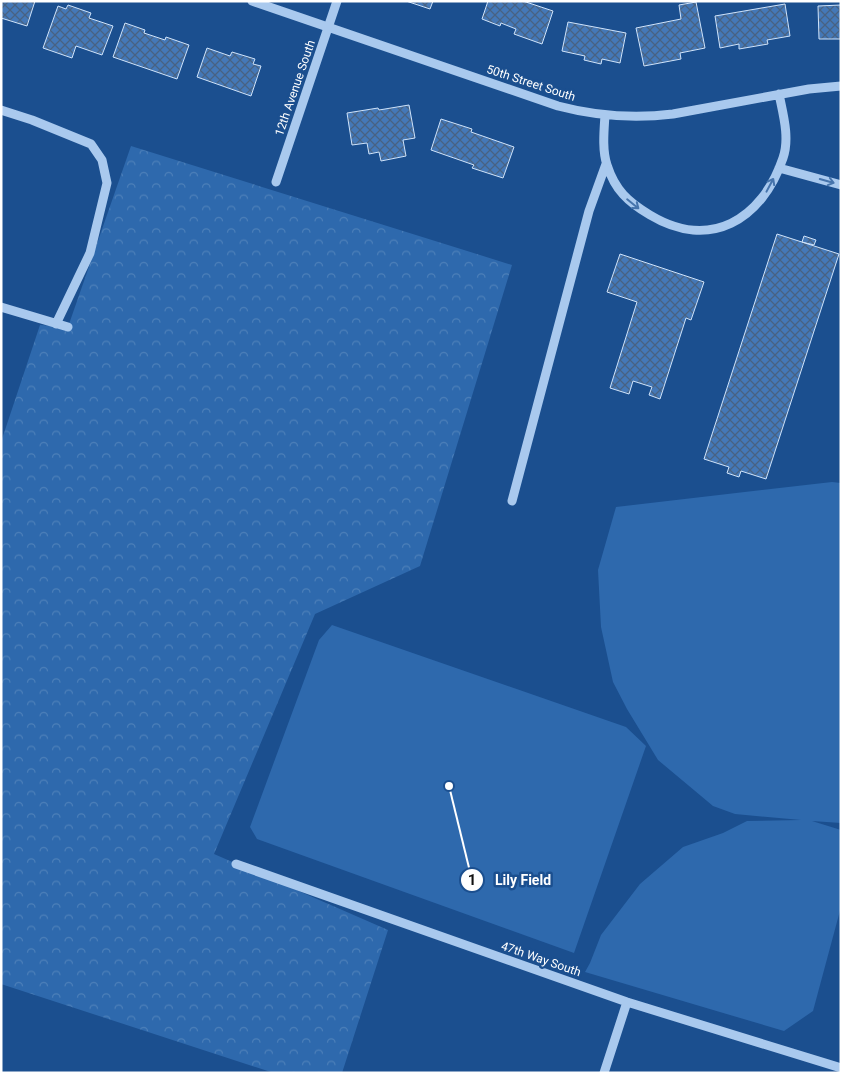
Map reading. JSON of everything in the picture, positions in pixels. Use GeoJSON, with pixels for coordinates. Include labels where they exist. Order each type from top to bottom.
{"type":"FeatureCollection","features":[{"type":"Feature","properties":{"kind":"street","name":"50th Street South"},"geometry":{"type":"LineString","coordinates":[[252,1],[558,106],[605,116],[650,117],[779,94],[841,86]]}},
{"type":"Feature","properties":{"kind":"street","name":"12th Avenue South"},"geometry":{"type":"LineString","coordinates":[[276,182],[337,1]]}},
{"type":"Feature","properties":{"kind":"street"},"geometry":{"type":"LineString","coordinates":[[605,116],[606,164],[619,192],[633,205],[663,223],[706,232],[731,223],[751,212],[763,198],[779,168],[783,157],[785,126],[779,94]]}},
{"type":"Feature","properties":{"kind":"street"},"geometry":{"type":"LineString","coordinates":[[1,110],[32,120],[91,144],[102,160],[107,183],[90,253],[56,324]]}},
{"type":"Feature","properties":{"kind":"street"},"geometry":{"type":"LineString","coordinates":[[512,501],[589,211],[606,164]]}},
{"type":"Feature","properties":{"kind":"street"},"geometry":{"type":"LineString","coordinates":[[779,168],[841,185]]}},
{"type":"Feature","properties":{"kind":"street"},"geometry":{"type":"LineString","coordinates":[[1,307],[68,327]]}},
{"type":"Feature","properties":{"kind":"street","name":"47th Way South"},"geometry":{"type":"LineString","coordinates":[[236,864],[627,1002],[841,1068]]}},
{"type":"Feature","properties":{"kind":"street"},"geometry":{"type":"LineString","coordinates":[[604,1073],[627,1002]]}},
{"type":"Feature","properties":{"kind":"green space"},"geometry":{"type":"Polygon","coordinates":[[[131,146],[512,265],[420,566],[315,614],[214,854],[388,930],[342,1073],[274,1073],[1,984],[1,442],[40,325],[68,327],[131,146]]]}},
{"type":"Feature","properties":{"kind":"green space"},"geometry":{"type":"Polygon","coordinates":[[[832,482],[841,483],[841,823],[812,821],[841,830],[841,907],[813,1011],[784,1031],[585,972],[601,935],[640,884],[683,847],[723,833],[747,821],[801,820],[735,814],[713,806],[658,760],[613,682],[601,627],[598,570],[616,507],[832,482]]]}},
{"type":"Feature","properties":{"kind":"green space"},"geometry":{"type":"Polygon","coordinates":[[[332,625],[626,727],[646,746],[574,953],[257,839],[250,827],[319,640],[332,625]]]}},
{"type":"Feature","properties":{"kind":"building"},"geometry":{"type":"Polygon","coordinates":[[[1,1],[35,1],[27,26],[1,18],[1,1]]]}},
{"type":"Feature","properties":{"kind":"building"},"geometry":{"type":"Polygon","coordinates":[[[406,1],[433,1],[430,9],[406,1]]]}},
{"type":"Feature","properties":{"kind":"building"},"geometry":{"type":"Polygon","coordinates":[[[488,1],[523,1],[553,11],[542,44],[514,34],[516,29],[501,23],[500,26],[482,19],[488,1]]]}},
{"type":"Feature","properties":{"kind":"building"},"geometry":{"type":"Polygon","coordinates":[[[696,2],[705,48],[680,53],[681,59],[644,66],[636,28],[681,19],[679,5],[696,2]]]}},
{"type":"Feature","properties":{"kind":"building"},"geometry":{"type":"Polygon","coordinates":[[[785,4],[790,36],[767,40],[768,44],[739,49],[739,44],[720,48],[715,16],[785,4]]]}},
{"type":"Feature","properties":{"kind":"building"},"geometry":{"type":"Polygon","coordinates":[[[68,5],[91,13],[89,18],[113,26],[102,55],[76,46],[72,58],[43,48],[58,6],[66,9],[68,5]]]}},
{"type":"Feature","properties":{"kind":"building"},"geometry":{"type":"Polygon","coordinates":[[[841,5],[841,39],[819,39],[818,6],[841,5]]]}},
{"type":"Feature","properties":{"kind":"building"},"geometry":{"type":"Polygon","coordinates":[[[568,22],[626,33],[620,63],[602,59],[601,64],[584,60],[585,56],[562,51],[568,22]]]}},
{"type":"Feature","properties":{"kind":"building"},"geometry":{"type":"Polygon","coordinates":[[[125,23],[145,30],[144,33],[165,40],[166,37],[189,45],[177,79],[113,57],[125,23]]]}},
{"type":"Feature","properties":{"kind":"building"},"geometry":{"type":"Polygon","coordinates":[[[207,48],[230,56],[232,52],[255,59],[253,64],[261,66],[251,96],[197,77],[207,48]]]}},
{"type":"Feature","properties":{"kind":"building"},"geometry":{"type":"Polygon","coordinates":[[[409,105],[415,138],[403,140],[406,156],[381,161],[379,152],[369,154],[367,143],[352,145],[347,113],[409,105]]]}},
{"type":"Feature","properties":{"kind":"building"},"geometry":{"type":"Polygon","coordinates":[[[441,119],[472,129],[471,132],[514,147],[503,178],[472,168],[474,165],[431,150],[441,119]]]}},
{"type":"Feature","properties":{"kind":"building"},"geometry":{"type":"Polygon","coordinates":[[[777,234],[839,254],[766,479],[741,471],[739,477],[727,473],[729,467],[704,459],[777,234]]]}},
{"type":"Feature","properties":{"kind":"building"},"geometry":{"type":"Polygon","coordinates":[[[804,236],[816,240],[814,245],[802,242],[804,236]]]}},
{"type":"Feature","properties":{"kind":"building"},"geometry":{"type":"Polygon","coordinates":[[[620,254],[704,282],[691,320],[686,318],[660,399],[649,395],[652,387],[633,381],[629,394],[610,388],[637,302],[607,292],[620,254]]]}},
{"type":"Feature","properties":{"kind":"place","name":"Lily Field"},"geometry":{"type":"Point","coordinates":[449,786]}}]}
